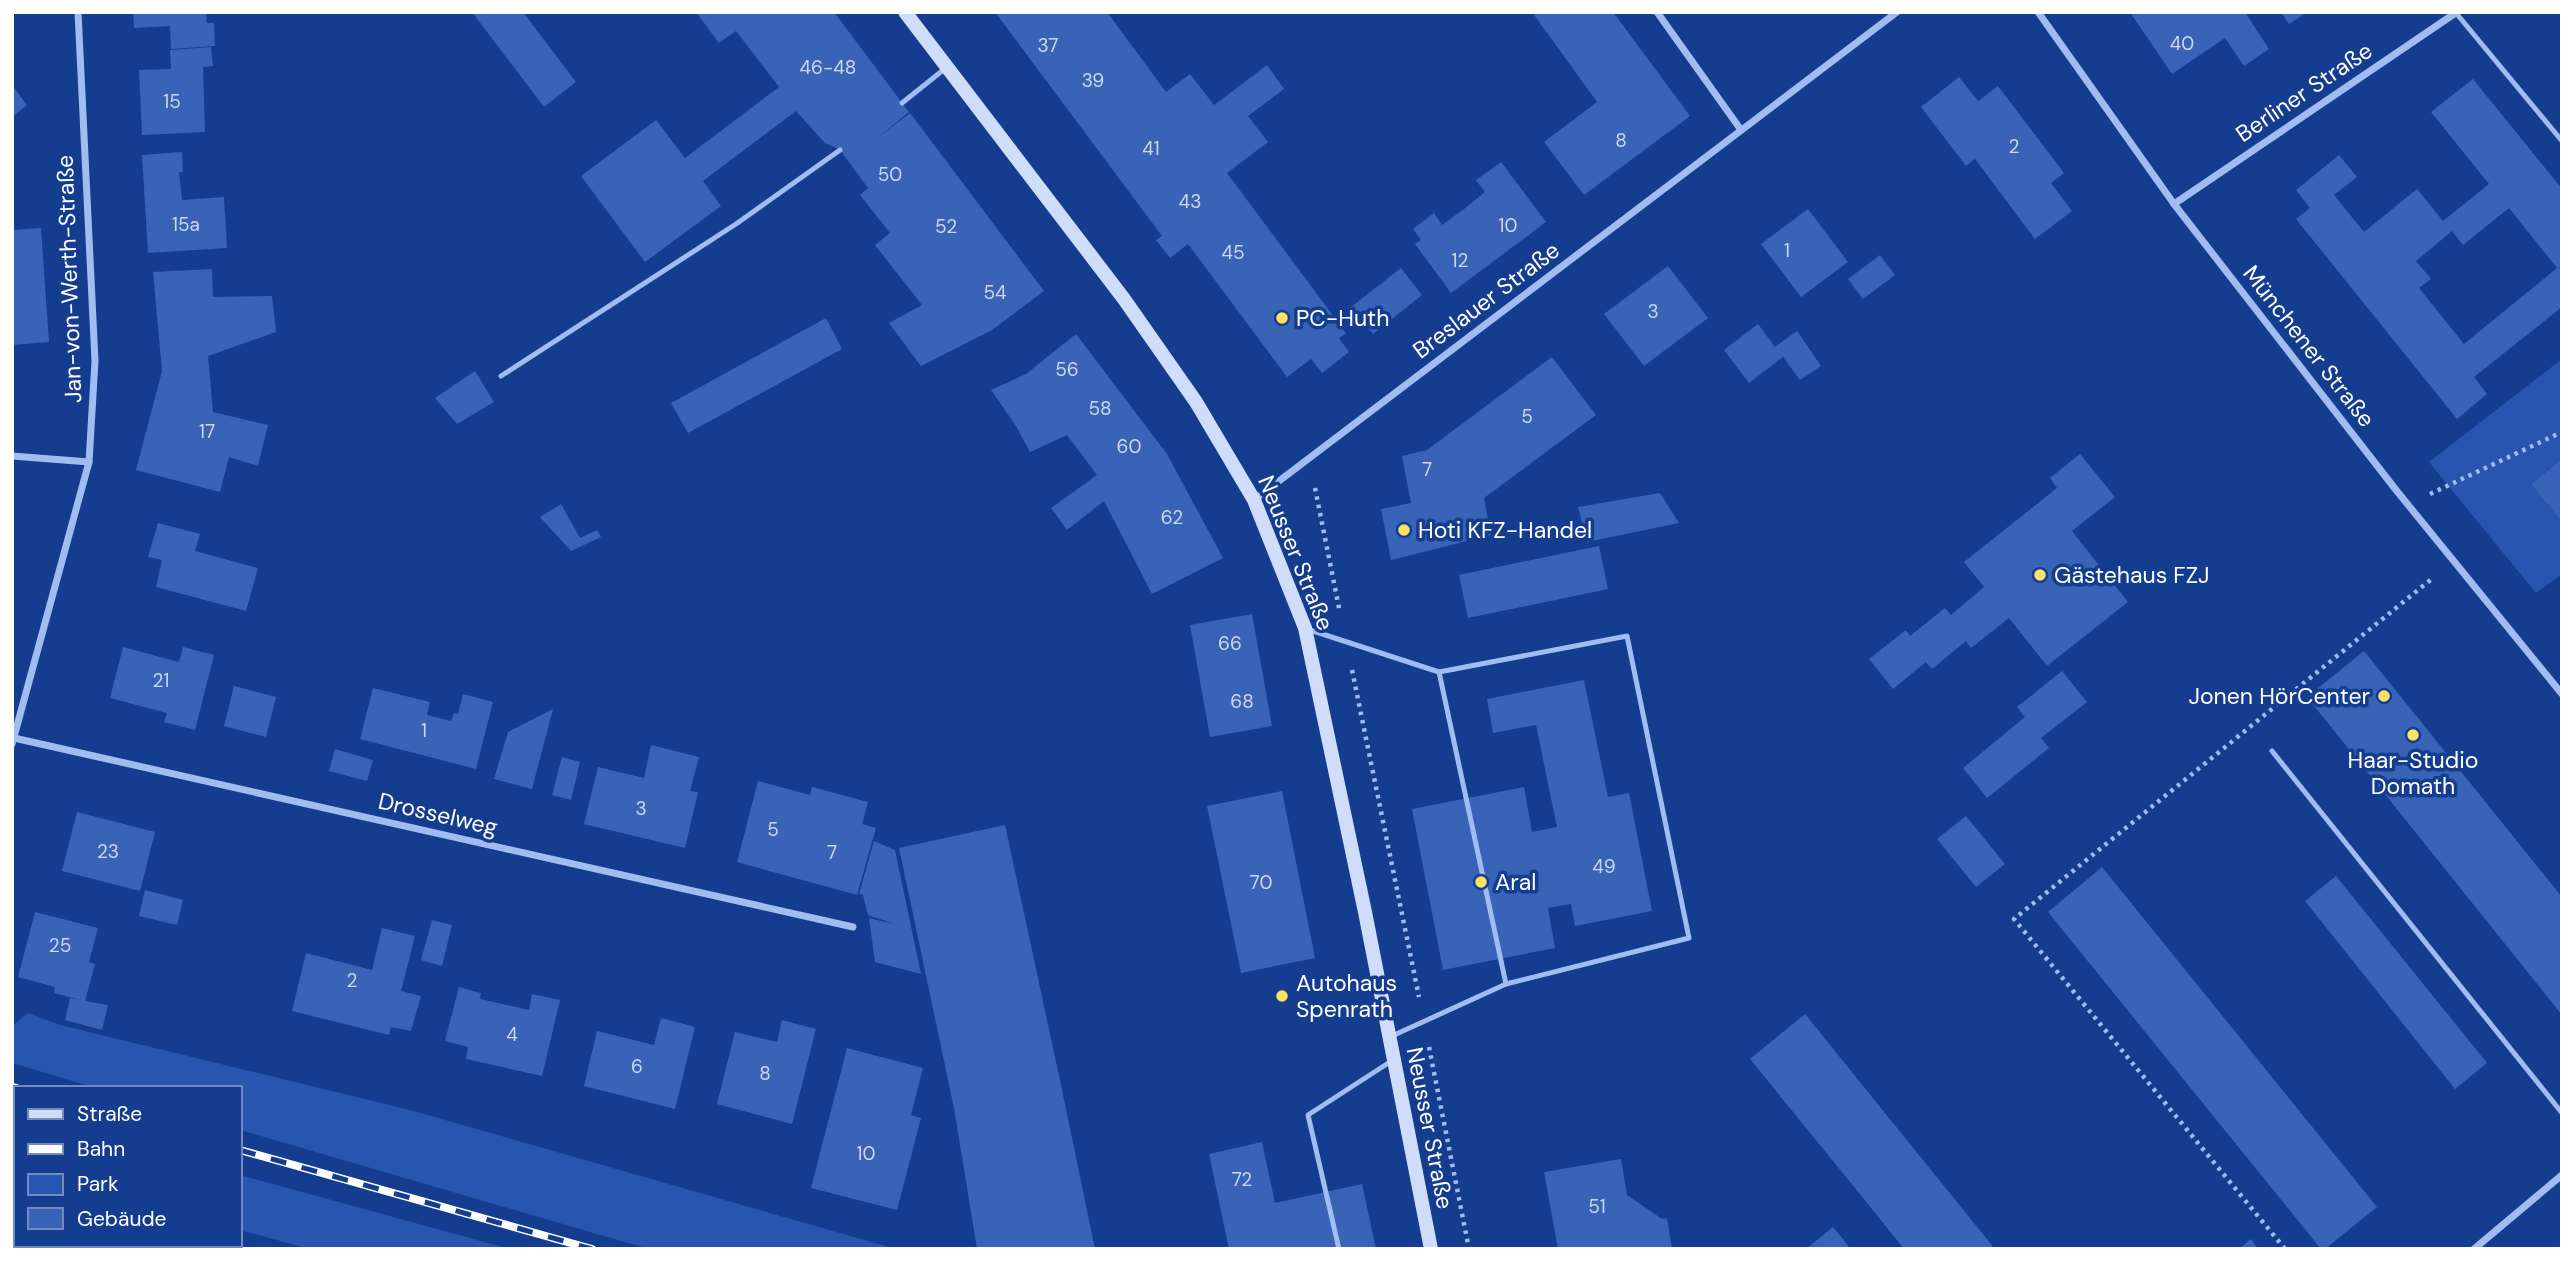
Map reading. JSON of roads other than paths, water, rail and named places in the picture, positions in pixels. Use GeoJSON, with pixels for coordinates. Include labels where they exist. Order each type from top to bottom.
{"type":"FeatureCollection","features":[{"type":"Feature","properties":{"kind":"main road","name":"Neusser Straße"},"geometry":{"type":"LineString","coordinates":[[905,12],[1125,299],[1196,402],[1254,500],[1306,628],[1431,1249]]}},
{"type":"Feature","properties":{"kind":"street","name":"Jan-von-Werth-Straße"},"geometry":{"type":"LineString","coordinates":[[13,741],[89,462],[95,361],[78,12]]}},
{"type":"Feature","properties":{"kind":"street"},"geometry":{"type":"LineString","coordinates":[[1657,12],[1741,130]]}},
{"type":"Feature","properties":{"kind":"street","name":"Breslauer Straße"},"geometry":{"type":"LineString","coordinates":[[1254,500],[1896,12]]}},
{"type":"Feature","properties":{"kind":"street","name":"Münchener Straße"},"geometry":{"type":"LineString","coordinates":[[2038,12],[2174,204],[2408,505],[2562,694]]}},
{"type":"Feature","properties":{"kind":"street","name":"Berliner Straße"},"geometry":{"type":"LineString","coordinates":[[2174,204],[2456,12]]}},
{"type":"Feature","properties":{"kind":"street"},"geometry":{"type":"LineString","coordinates":[[12,456],[89,462]]}},
{"type":"Feature","properties":{"kind":"street","name":"Drosselweg"},"geometry":{"type":"LineString","coordinates":[[13,741],[853,927]]}},
{"type":"Feature","properties":{"kind":"street"},"geometry":{"type":"LineString","coordinates":[[2474,1249],[2562,1175]]}},
{"type":"Feature","properties":{"kind":"lane","name":"Berliner Straße"},"geometry":{"type":"LineString","coordinates":[[2456,12],[2562,141]]}},
{"type":"Feature","properties":{"kind":"lane"},"geometry":{"type":"LineString","coordinates":[[902,103],[947,67]]}},
{"type":"Feature","properties":{"kind":"lane"},"geometry":{"type":"LineString","coordinates":[[501,376],[736,224],[840,150]]}},
{"type":"Feature","properties":{"kind":"lane"},"geometry":{"type":"LineString","coordinates":[[1306,628],[1439,672],[1627,636],[1689,938],[1506,984],[1389,1037]]}},
{"type":"Feature","properties":{"kind":"lane"},"geometry":{"type":"LineString","coordinates":[[1439,672],[1506,984]]}},
{"type":"Feature","properties":{"kind":"lane"},"geometry":{"type":"LineString","coordinates":[[2272,751],[2562,1113]]}},
{"type":"Feature","properties":{"kind":"lane"},"geometry":{"type":"LineString","coordinates":[[1339,1249],[1308,1115],[1394,1059]]}},
{"type":"Feature","properties":{"kind":"railway"},"geometry":{"type":"LineString","coordinates":[[242,1151],[592,1249]]}},
{"type":"Feature","properties":{"kind":"place","name":"PC-Huth"},"geometry":{"type":"Point","coordinates":[1282,318]}},
{"type":"Feature","properties":{"kind":"place","name":"Hoti KFZ-Handel"},"geometry":{"type":"Point","coordinates":[1404,530]}},
{"type":"Feature","properties":{"kind":"place","name":"Gästehaus FZJ"},"geometry":{"type":"Point","coordinates":[2040,575]}},
{"type":"Feature","properties":{"kind":"place","name":"Jonen HörCenter"},"geometry":{"type":"Point","coordinates":[2384,696]}},
{"type":"Feature","properties":{"kind":"place","name":"Haar-Studio Domath"},"geometry":{"type":"Point","coordinates":[2413,735]}},
{"type":"Feature","properties":{"kind":"place","name":"Aral"},"geometry":{"type":"Point","coordinates":[1481,882]}},
{"type":"Feature","properties":{"kind":"place","name":"Autohaus Spenrath"},"geometry":{"type":"Point","coordinates":[1282,996]}}]}
